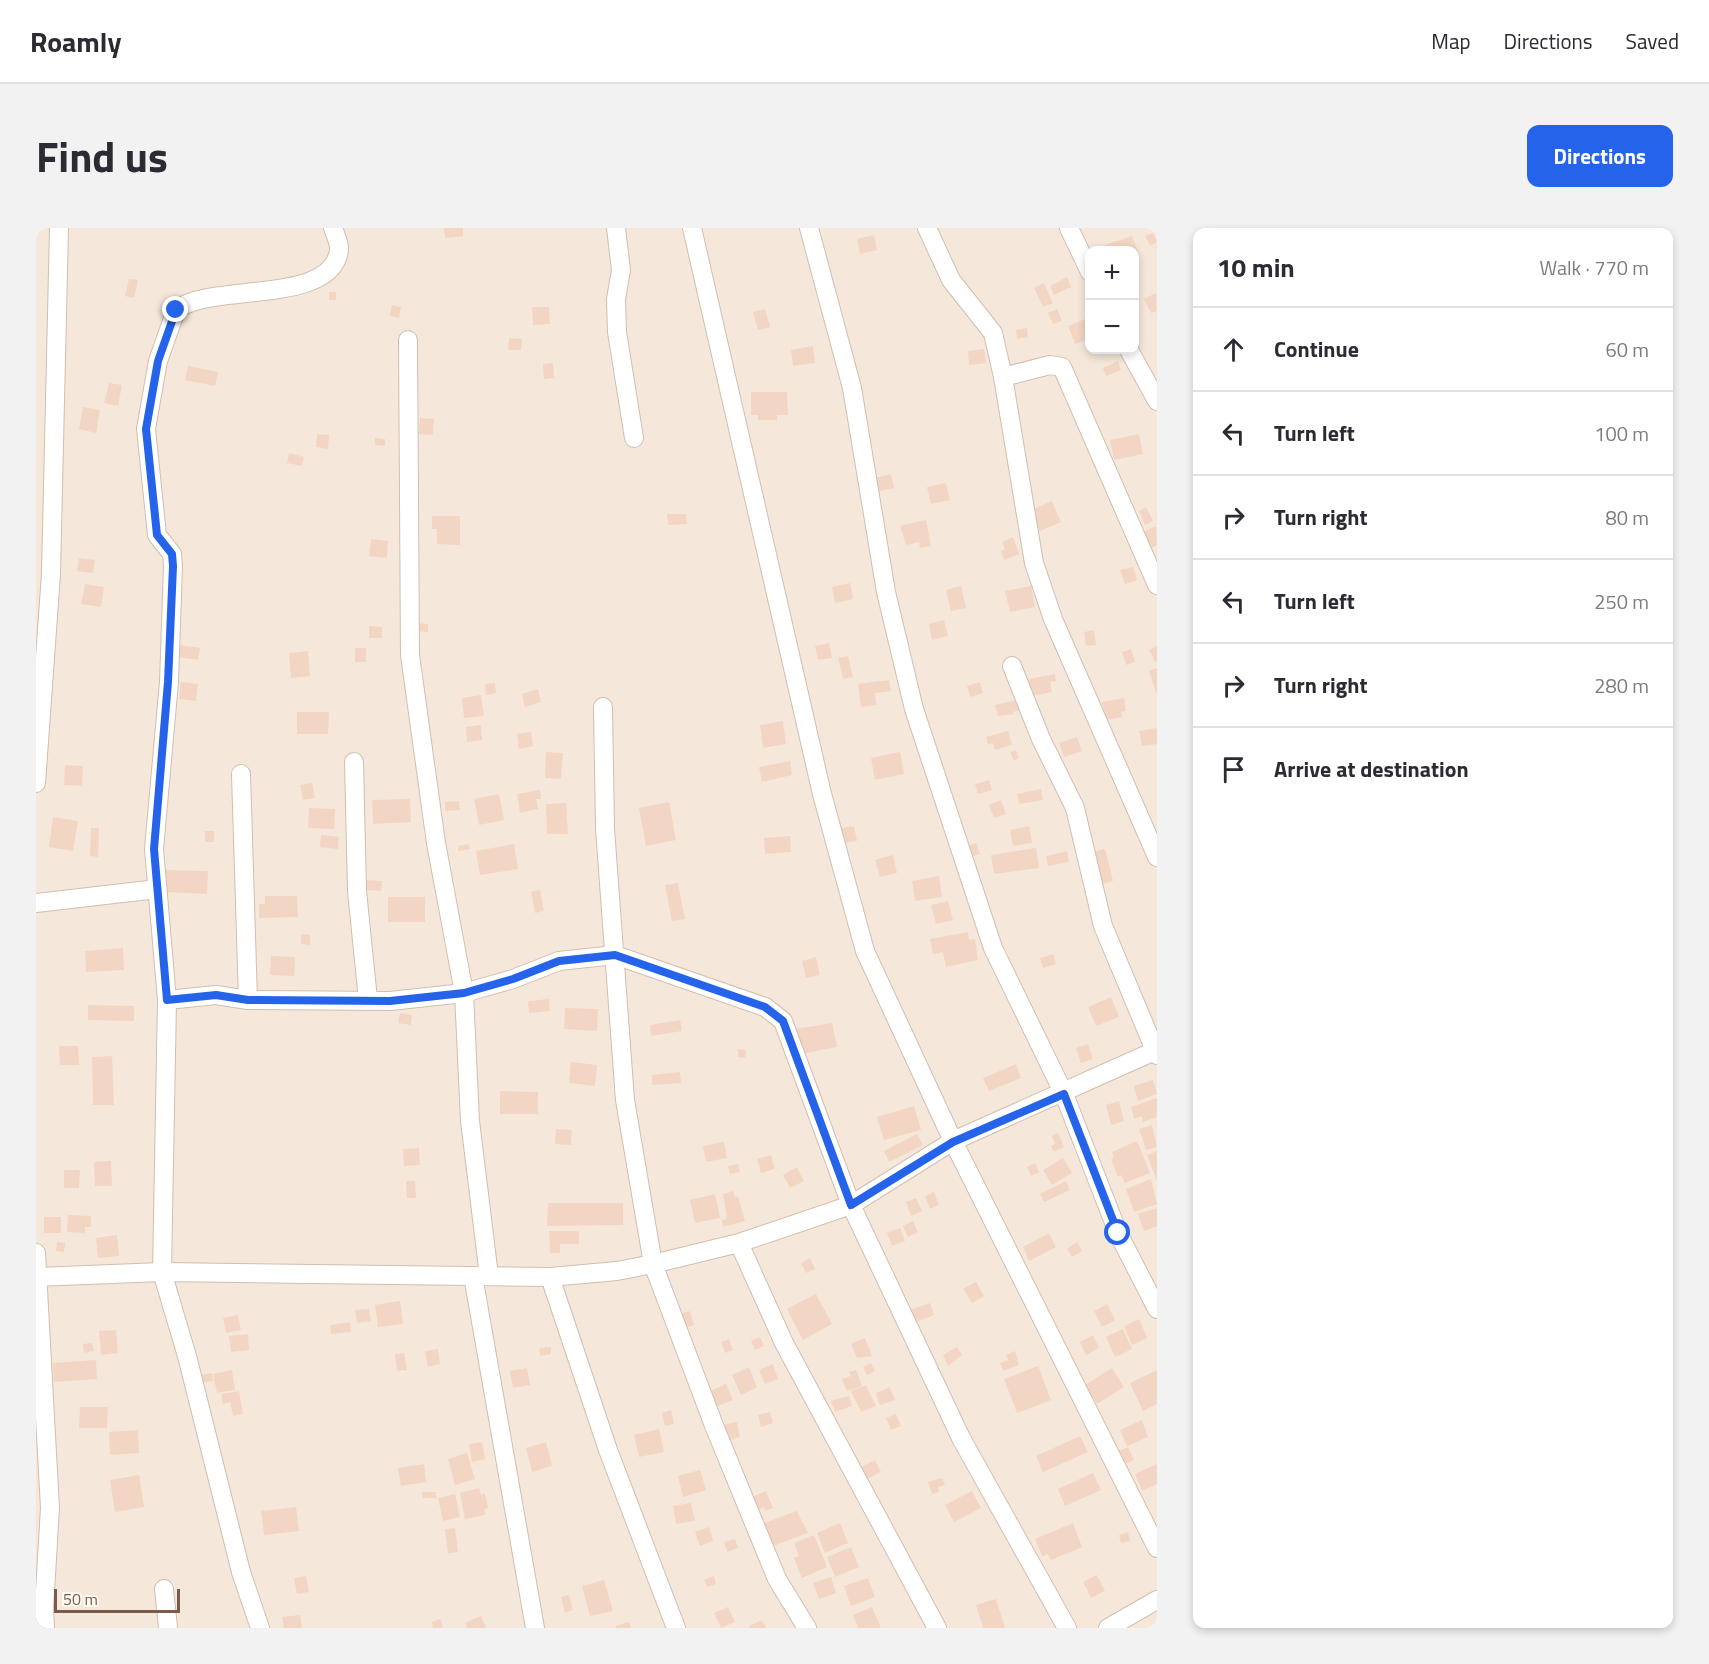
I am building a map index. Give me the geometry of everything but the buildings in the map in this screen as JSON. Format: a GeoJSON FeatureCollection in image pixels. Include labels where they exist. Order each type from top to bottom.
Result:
{"type":"FeatureCollection","features":[{"type":"Feature","properties":{"kind":"street"},"geometry":{"type":"LineString","coordinates":[[36,783],[51,574],[58,228]]}},
{"type":"Feature","properties":{"kind":"street"},"geometry":{"type":"LineString","coordinates":[[260,1628],[241,1572],[187,1356],[162,1272],[167,1000],[154,849],[168,682],[173,566],[172,554],[157,535],[146,429],[158,361],[171,319],[183,304],[301,285],[321,277],[334,266],[339,248],[333,228]]}},
{"type":"Feature","properties":{"kind":"street"},"geometry":{"type":"LineString","coordinates":[[616,228],[621,270],[616,300],[617,332],[633,438]]}},
{"type":"Feature","properties":{"kind":"street"},"geometry":{"type":"LineString","coordinates":[[692,228],[822,794],[865,951],[953,1142],[1157,1548]]}},
{"type":"Feature","properties":{"kind":"street"},"geometry":{"type":"LineString","coordinates":[[809,228],[852,388],[886,592],[914,709],[993,948],[1064,1094],[1118,1233],[1157,1309]]}},
{"type":"Feature","properties":{"kind":"street"},"geometry":{"type":"LineString","coordinates":[[927,228],[951,280],[993,333],[1003,377],[1034,563],[1053,619],[1157,857]]}},
{"type":"Feature","properties":{"kind":"street"},"geometry":{"type":"LineString","coordinates":[[1069,228],[1085,263]]}},
{"type":"Feature","properties":{"kind":"street"},"geometry":{"type":"LineString","coordinates":[[408,340],[410,656],[436,843],[464,993],[481,1276],[535,1628]]}},
{"type":"Feature","properties":{"kind":"street"},"geometry":{"type":"LineString","coordinates":[[1131,354],[1157,401]]}},
{"type":"Feature","properties":{"kind":"street"},"geometry":{"type":"LineString","coordinates":[[1003,377],[1050,365],[1062,368],[1157,585]]}},
{"type":"Feature","properties":{"kind":"street"},"geometry":{"type":"LineString","coordinates":[[36,1277],[162,1272],[550,1277],[617,1272],[739,1243],[851,1205],[953,1142],[1156,1052],[1103,926],[1075,808],[1041,739],[1012,666]]}},
{"type":"Feature","properties":{"kind":"street"},"geometry":{"type":"LineString","coordinates":[[603,707],[605,829],[625,1100],[653,1264],[715,1428],[777,1578],[807,1628]]}},
{"type":"Feature","properties":{"kind":"street"},"geometry":{"type":"LineString","coordinates":[[354,762],[357,891],[368,1000]]}},
{"type":"Feature","properties":{"kind":"street"},"geometry":{"type":"LineString","coordinates":[[241,774],[248,1000]]}},
{"type":"Feature","properties":{"kind":"street"},"geometry":{"type":"LineString","coordinates":[[36,903],[158,889]]}},
{"type":"Feature","properties":{"kind":"street"},"geometry":{"type":"LineString","coordinates":[[167,1000],[216,995],[248,1000],[390,1001],[464,993],[513,979],[559,961],[615,955],[765,1007],[783,1021],[851,1205],[961,1438],[1067,1628]]}},
{"type":"Feature","properties":{"kind":"street"},"geometry":{"type":"LineString","coordinates":[[739,1243],[784,1343],[937,1628]]}},
{"type":"Feature","properties":{"kind":"street"},"geometry":{"type":"LineString","coordinates":[[36,1253],[50,1508],[44,1608],[45,1628]]}},
{"type":"Feature","properties":{"kind":"street"},"geometry":{"type":"LineString","coordinates":[[550,1277],[608,1450],[676,1628]]}},
{"type":"Feature","properties":{"kind":"street"},"geometry":{"type":"LineString","coordinates":[[164,1589],[168,1628]]}},
{"type":"Feature","properties":{"kind":"street"},"geometry":{"type":"LineString","coordinates":[[1108,1628],[1157,1600]]}},
{"type":"Feature","properties":{"kind":"shaded area"},"geometry":{"type":"Polygon","coordinates":[[[36,228],[1157,228],[1157,1628],[36,1628],[36,228]]]}},
{"type":"Feature","properties":{"kind":"route"},"geometry":{"type":"LineString","coordinates":[[176,310],[158,361],[146,429],[157,535],[172,554],[173,566],[168,682],[154,849],[167,1000],[216,995],[248,1000],[390,1001],[464,993],[513,979],[559,961],[615,955],[765,1007],[783,1021],[851,1205],[953,1142],[1064,1094],[1118,1233]]}}]}
